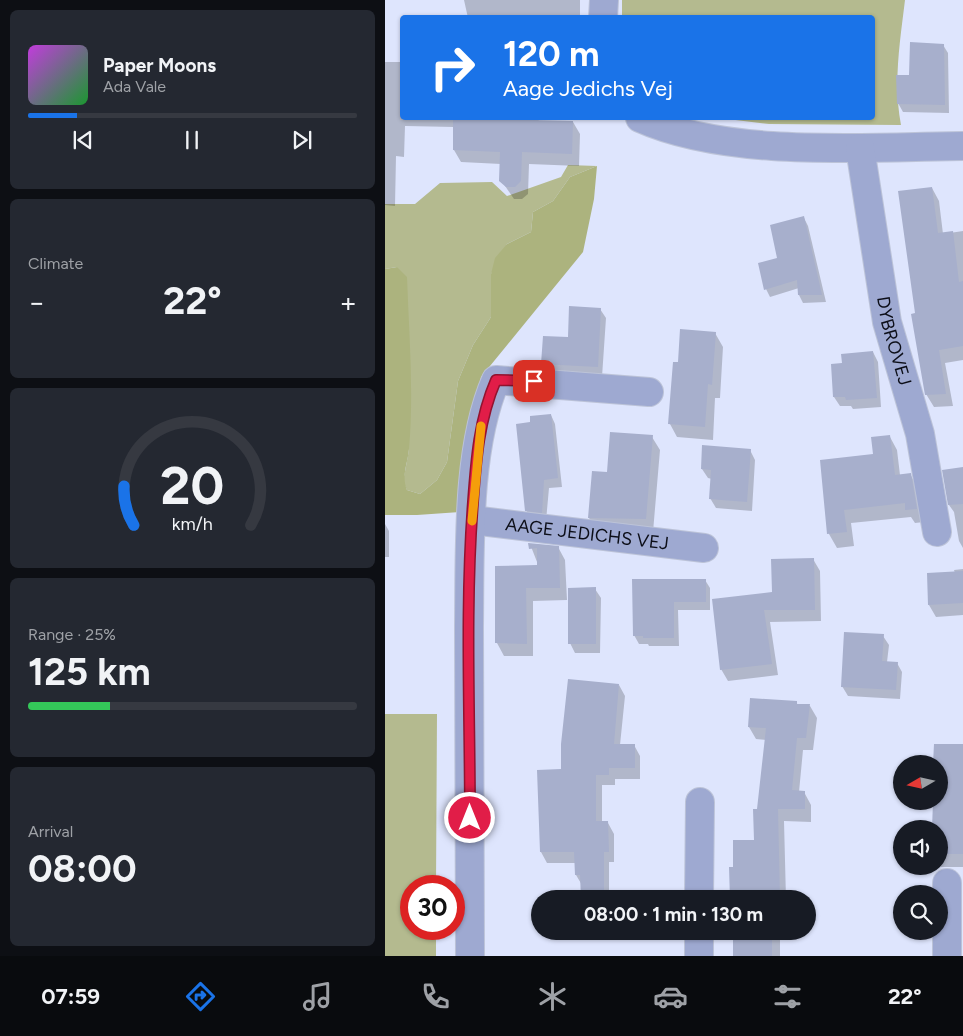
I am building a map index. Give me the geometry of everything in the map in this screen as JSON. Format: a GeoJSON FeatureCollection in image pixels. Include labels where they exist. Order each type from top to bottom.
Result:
{"type":"FeatureCollection","features":[{"type":"Feature","properties":{"kind":"street"},"geometry":{"type":"LineString","coordinates":[[603,15],[604,0]]}},
{"type":"Feature","properties":{"kind":"street"},"geometry":{"type":"LineString","coordinates":[[644,120],[658,126],[722,140],[778,146],[861,148],[963,146]]}},
{"type":"Feature","properties":{"kind":"street","name":"DYBROVEJ"},"geometry":{"type":"LineString","coordinates":[[861,148],[887,322],[920,434],[937,532]]}},
{"type":"Feature","properties":{"kind":"street"},"geometry":{"type":"LineString","coordinates":[[470,956],[469,659],[472,520],[478,439],[486,401],[496,380],[649,392]]}},
{"type":"Feature","properties":{"kind":"street","name":"AAGE JEDICHS VEJ"},"geometry":{"type":"LineString","coordinates":[[472,520],[704,548]]}},
{"type":"Feature","properties":{"kind":"street"},"geometry":{"type":"LineString","coordinates":[[699,890],[700,802]]}},
{"type":"Feature","properties":{"kind":"street"},"geometry":{"type":"LineString","coordinates":[[947,883],[947,956]]}},
{"type":"Feature","properties":{"kind":"street"},"geometry":{"type":"LineString","coordinates":[[699,940],[699,956]]}},
{"type":"Feature","properties":{"kind":"green space"},"geometry":{"type":"Polygon","coordinates":[[[622,0],[905,0],[897,78],[901,125],[769,124],[736,120],[875,120],[875,15],[622,15],[622,0]]]}},
{"type":"Feature","properties":{"kind":"green space"},"geometry":{"type":"Polygon","coordinates":[[[568,165],[597,166],[570,177],[553,201],[533,212],[531,232],[507,244],[491,274],[491,317],[473,345],[458,381],[447,462],[437,480],[420,494],[407,490],[403,482],[409,450],[397,267],[385,269],[385,204],[415,204],[440,183],[492,182],[507,196],[561,177],[568,165]]]}},
{"type":"Feature","properties":{"kind":"green space"},"geometry":{"type":"Polygon","coordinates":[[[597,166],[594,199],[583,252],[481,377],[464,461],[460,512],[385,515],[385,269],[397,267],[407,277],[411,406],[405,485],[407,490],[420,494],[437,480],[447,462],[458,381],[473,345],[491,317],[491,274],[495,258],[507,244],[531,232],[533,212],[553,201],[570,177],[597,166]]]}},
{"type":"Feature","properties":{"kind":"green space"},"geometry":{"type":"Polygon","coordinates":[[[385,714],[437,714],[436,875],[400,875],[400,940],[436,940],[436,956],[385,956],[385,714]]]}},
{"type":"Feature","properties":{"kind":"building"},"geometry":{"type":"Polygon","coordinates":[[[910,42],[944,44],[945,105],[897,104],[896,75],[909,75],[910,42]]]}},
{"type":"Feature","properties":{"kind":"building"},"geometry":{"type":"Polygon","coordinates":[[[453,120],[573,121],[572,154],[522,152],[521,181],[515,187],[506,187],[499,181],[500,152],[453,150],[453,120]]]}},
{"type":"Feature","properties":{"kind":"building"},"geometry":{"type":"Polygon","coordinates":[[[932,187],[938,233],[953,231],[959,282],[963,281],[963,346],[939,350],[946,394],[925,395],[911,314],[915,313],[898,191],[932,187]]]}},
{"type":"Feature","properties":{"kind":"building"},"geometry":{"type":"Polygon","coordinates":[[[804,216],[822,295],[798,295],[797,280],[764,290],[758,263],[777,258],[770,225],[804,216]]]}},
{"type":"Feature","properties":{"kind":"building"},"geometry":{"type":"Polygon","coordinates":[[[569,306],[601,308],[598,367],[541,364],[543,336],[568,337],[569,306]]]}},
{"type":"Feature","properties":{"kind":"building"},"geometry":{"type":"Polygon","coordinates":[[[680,329],[716,332],[712,385],[708,384],[705,427],[668,424],[673,362],[678,362],[680,329]]]}},
{"type":"Feature","properties":{"kind":"building"},"geometry":{"type":"Polygon","coordinates":[[[873,351],[877,398],[846,400],[845,397],[833,397],[831,364],[842,363],[841,354],[873,351]]]}},
{"type":"Feature","properties":{"kind":"building"},"geometry":{"type":"Polygon","coordinates":[[[551,414],[558,478],[544,480],[542,513],[525,511],[516,424],[530,422],[530,416],[551,414]]]}},
{"type":"Feature","properties":{"kind":"building"},"geometry":{"type":"Polygon","coordinates":[[[610,432],[653,435],[646,519],[588,518],[592,471],[607,472],[610,432]]]}},
{"type":"Feature","properties":{"kind":"building"},"geometry":{"type":"Polygon","coordinates":[[[890,435],[895,475],[911,473],[917,509],[905,510],[905,503],[844,510],[847,532],[827,534],[820,460],[873,454],[871,437],[890,435]]]}},
{"type":"Feature","properties":{"kind":"building"},"geometry":{"type":"Polygon","coordinates":[[[702,445],[751,449],[747,502],[709,499],[711,470],[701,469],[702,445]]]}},
{"type":"Feature","properties":{"kind":"building"},"geometry":{"type":"Polygon","coordinates":[[[963,467],[963,504],[948,505],[942,470],[963,467]]]}},
{"type":"Feature","properties":{"kind":"building"},"geometry":{"type":"Polygon","coordinates":[[[528,543],[559,546],[560,588],[526,588],[527,644],[495,643],[495,566],[537,565],[537,548],[529,549],[528,543]]]}},
{"type":"Feature","properties":{"kind":"building"},"geometry":{"type":"Polygon","coordinates":[[[814,558],[815,610],[764,610],[772,664],[720,670],[712,599],[772,592],[771,559],[814,558]]]}},
{"type":"Feature","properties":{"kind":"building"},"geometry":{"type":"Polygon","coordinates":[[[963,571],[963,603],[928,605],[927,573],[963,571]]]}},
{"type":"Feature","properties":{"kind":"building"},"geometry":{"type":"Polygon","coordinates":[[[632,579],[706,579],[706,602],[674,602],[674,638],[643,638],[643,636],[633,636],[632,579]]]}},
{"type":"Feature","properties":{"kind":"building"},"geometry":{"type":"Polygon","coordinates":[[[596,587],[596,644],[568,644],[568,588],[596,587]]]}},
{"type":"Feature","properties":{"kind":"building"},"geometry":{"type":"Polygon","coordinates":[[[844,632],[884,634],[882,661],[898,662],[896,690],[841,687],[844,632]]]}},
{"type":"Feature","properties":{"kind":"building"},"geometry":{"type":"Polygon","coordinates":[[[568,679],[619,684],[614,744],[635,744],[635,768],[609,768],[609,775],[596,775],[596,821],[608,821],[609,852],[604,852],[604,890],[581,890],[580,875],[575,875],[574,852],[540,852],[537,770],[561,769],[561,744],[568,679]]]}},
{"type":"Feature","properties":{"kind":"building"},"geometry":{"type":"Polygon","coordinates":[[[750,698],[797,701],[797,704],[810,704],[806,738],[797,738],[792,790],[805,791],[805,809],[778,809],[780,890],[730,890],[729,867],[733,867],[733,840],[754,840],[753,809],[757,809],[766,728],[748,727],[750,698]]]}},
{"type":"Feature","properties":{"kind":"building"},"geometry":{"type":"Polygon","coordinates":[[[934,744],[963,744],[963,854],[948,854],[948,820],[932,820],[933,810],[948,810],[948,755],[933,755],[934,744]]]}},
{"type":"Feature","properties":{"kind":"building"},"geometry":{"type":"Polygon","coordinates":[[[733,940],[772,940],[772,956],[733,956],[733,940]]]}},
{"type":"Feature","properties":{"kind":"slow traffic"},"geometry":{"type":"LineString","coordinates":[[472,521],[478,439],[481,426]]}},
{"type":"Feature","properties":{"kind":"route"},"geometry":{"type":"LineString","coordinates":[[470,818],[470,563],[478,439],[486,401],[496,380],[534,381]]}}]}
